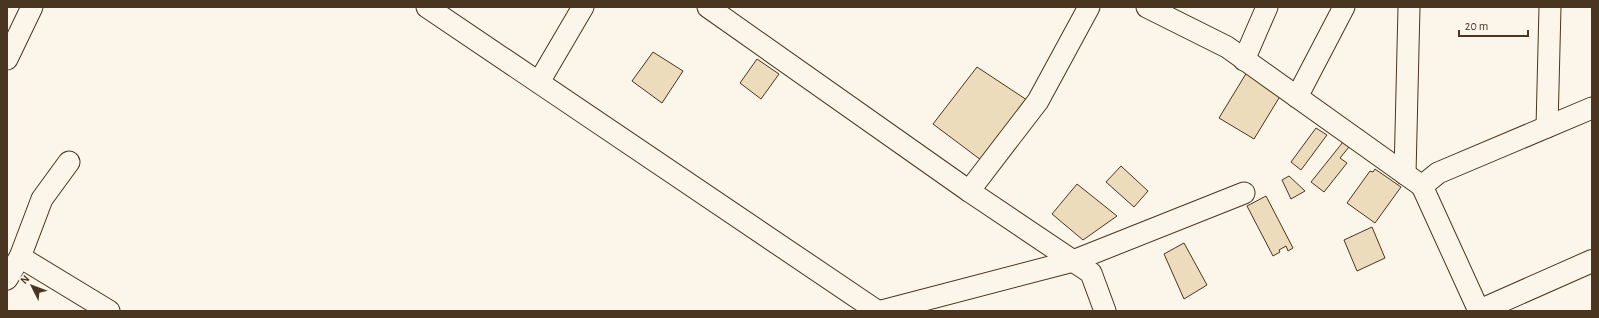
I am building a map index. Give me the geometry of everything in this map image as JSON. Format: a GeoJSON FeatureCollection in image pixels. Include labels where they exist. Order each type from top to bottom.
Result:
{"type":"FeatureCollection","features":[{"type":"Feature","properties":{"kind":"main road"},"geometry":{"type":"LineString","coordinates":[[1479,311],[1592,261]]}},
{"type":"Feature","properties":{"kind":"street"},"geometry":{"type":"LineString","coordinates":[[7,59],[32,7]]}},
{"type":"Feature","properties":{"kind":"street"},"geometry":{"type":"LineString","coordinates":[[427,7],[877,311]]}},
{"type":"Feature","properties":{"kind":"street"},"geometry":{"type":"LineString","coordinates":[[539,82],[583,7]]}},
{"type":"Feature","properties":{"kind":"street"},"geometry":{"type":"LineString","coordinates":[[708,7],[970,191],[1091,273],[1105,311]]}},
{"type":"Feature","properties":{"kind":"street"},"geometry":{"type":"LineString","coordinates":[[970,191],[1038,101],[1089,7]]}},
{"type":"Feature","properties":{"kind":"street"},"geometry":{"type":"LineString","coordinates":[[1147,7],[1226,47],[1422,186],[1479,311]]}},
{"type":"Feature","properties":{"kind":"street"},"geometry":{"type":"LineString","coordinates":[[1244,60],[1267,7]]}},
{"type":"Feature","properties":{"kind":"street"},"geometry":{"type":"LineString","coordinates":[[1297,97],[1344,7]]}},
{"type":"Feature","properties":{"kind":"street"},"geometry":{"type":"LineString","coordinates":[[1405,174],[1409,7]]}},
{"type":"Feature","properties":{"kind":"street"},"geometry":{"type":"LineString","coordinates":[[1546,127],[1550,7]]}},
{"type":"Feature","properties":{"kind":"street"},"geometry":{"type":"LineString","coordinates":[[1422,186],[1438,173],[1592,108]]}},
{"type":"Feature","properties":{"kind":"street"},"geometry":{"type":"LineString","coordinates":[[7,279],[20,258],[42,199],[69,162]]}},
{"type":"Feature","properties":{"kind":"street"},"geometry":{"type":"LineString","coordinates":[[882,311],[1073,261],[1244,194]]}},
{"type":"Feature","properties":{"kind":"street"},"geometry":{"type":"LineString","coordinates":[[20,258],[109,311]]}},
{"type":"Feature","properties":{"kind":"building"},"geometry":{"type":"Polygon","coordinates":[[[653,52],[683,71],[662,103],[632,81],[653,52]]]}},
{"type":"Feature","properties":{"kind":"building"},"geometry":{"type":"Polygon","coordinates":[[[757,59],[779,74],[761,99],[740,83],[757,59]]]}},
{"type":"Feature","properties":{"kind":"building"},"geometry":{"type":"Polygon","coordinates":[[[977,67],[1030,102],[985,163],[933,124],[977,67]]]}},
{"type":"Feature","properties":{"kind":"building"},"geometry":{"type":"Polygon","coordinates":[[[1247,72],[1282,93],[1254,139],[1219,118],[1247,72]]]}},
{"type":"Feature","properties":{"kind":"building"},"geometry":{"type":"Polygon","coordinates":[[[1316,128],[1327,135],[1301,170],[1291,162],[1316,128]]]}},
{"type":"Feature","properties":{"kind":"building"},"geometry":{"type":"Polygon","coordinates":[[[1343,142],[1349,147],[1340,158],[1347,163],[1324,192],[1311,182],[1343,142]]]}},
{"type":"Feature","properties":{"kind":"building"},"geometry":{"type":"Polygon","coordinates":[[[1121,166],[1148,191],[1134,207],[1106,182],[1121,166]]]}},
{"type":"Feature","properties":{"kind":"building"},"geometry":{"type":"Polygon","coordinates":[[[1375,169],[1401,187],[1375,223],[1347,203],[1370,171],[1373,172],[1375,169]]]}},
{"type":"Feature","properties":{"kind":"building"},"geometry":{"type":"Polygon","coordinates":[[[1289,176],[1305,191],[1291,199],[1282,180],[1289,176]]]}},
{"type":"Feature","properties":{"kind":"building"},"geometry":{"type":"Polygon","coordinates":[[[1077,184],[1117,216],[1083,240],[1052,214],[1077,184]]]}},
{"type":"Feature","properties":{"kind":"building"},"geometry":{"type":"Polygon","coordinates":[[[1266,196],[1293,248],[1288,251],[1286,246],[1273,256],[1247,206],[1266,196]]]}},
{"type":"Feature","properties":{"kind":"building"},"geometry":{"type":"Polygon","coordinates":[[[1372,227],[1385,258],[1357,271],[1344,240],[1372,227]]]}},
{"type":"Feature","properties":{"kind":"building"},"geometry":{"type":"Polygon","coordinates":[[[1184,243],[1207,285],[1184,299],[1164,254],[1184,243]]]}}]}
